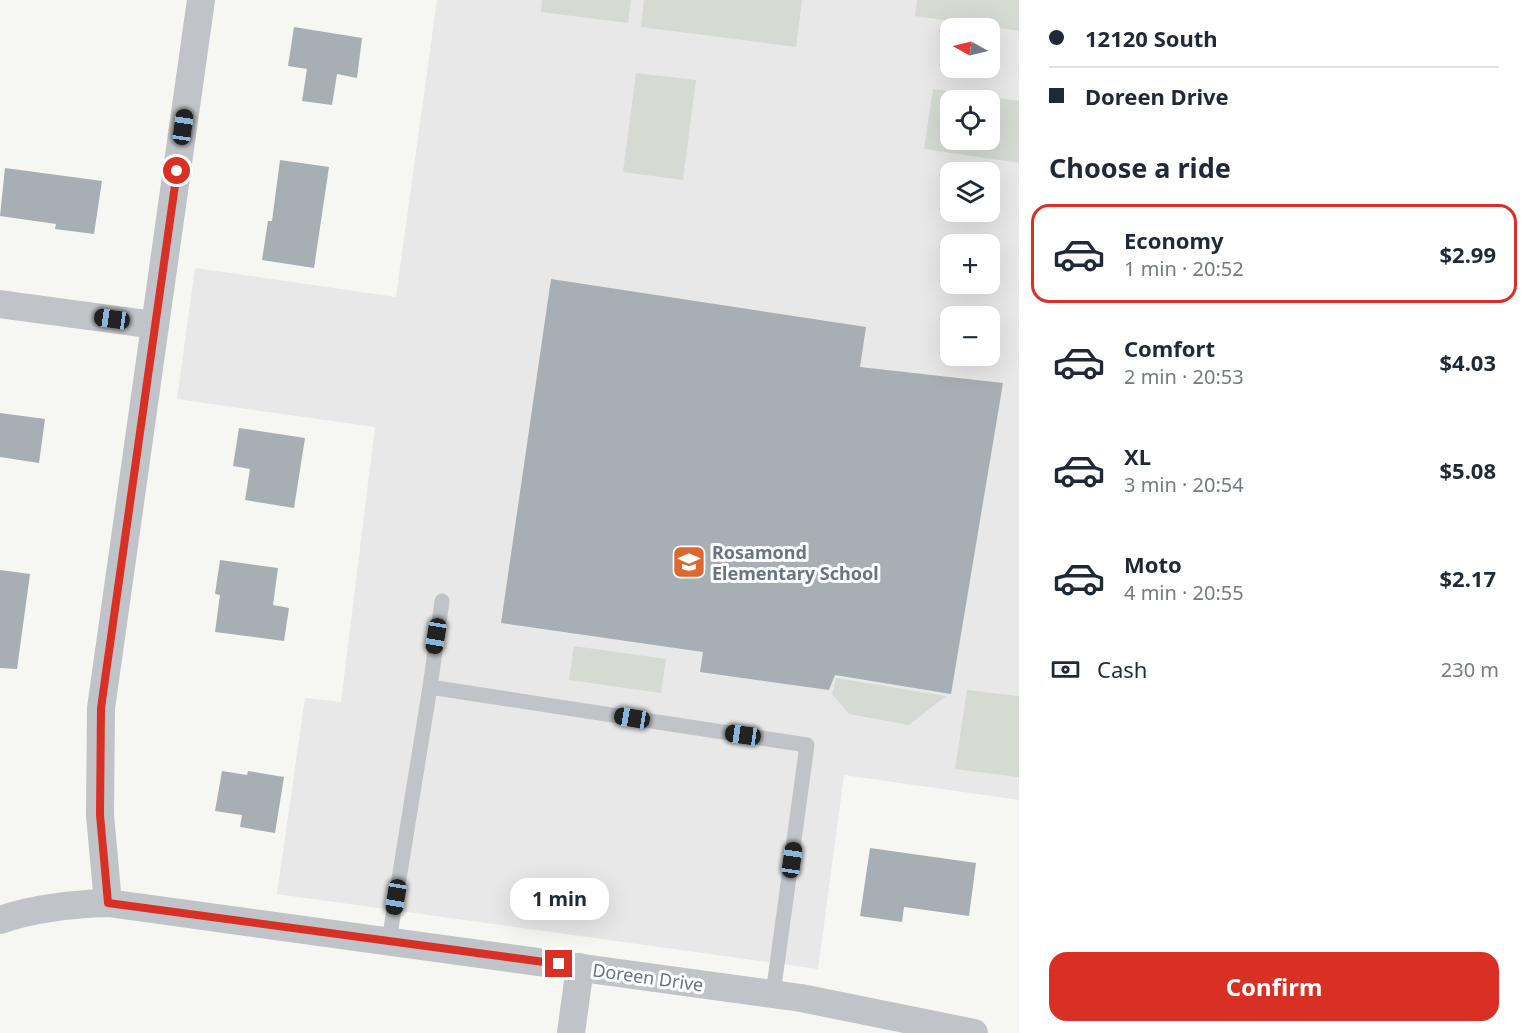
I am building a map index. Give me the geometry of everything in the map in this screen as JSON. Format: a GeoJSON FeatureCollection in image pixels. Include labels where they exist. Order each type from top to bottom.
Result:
{"type":"FeatureCollection","features":[{"type":"Feature","properties":{"kind":"street"},"geometry":{"type":"LineString","coordinates":[[108,903],[100,815],[101,708],[201,0]]}},
{"type":"Feature","properties":{"kind":"street"},"geometry":{"type":"LineString","coordinates":[[0,304],[155,325]]}},
{"type":"Feature","properties":{"kind":"street","name":"Doreen Drive"},"geometry":{"type":"LineString","coordinates":[[0,920],[72,904],[108,903],[773,994],[974,1033]]}},
{"type":"Feature","properties":{"kind":"street"},"geometry":{"type":"LineString","coordinates":[[571,1033],[580,967]]}},
{"type":"Feature","properties":{"kind":"lane"},"geometry":{"type":"LineString","coordinates":[[389,941],[442,602]]}},
{"type":"Feature","properties":{"kind":"lane"},"geometry":{"type":"LineString","coordinates":[[430,687],[807,745],[773,994]]}},
{"type":"Feature","properties":{"kind":"shaded area","name":"Rosamond Elementary School"},"geometry":{"type":"Polygon","coordinates":[[[437,0],[1019,0],[1019,800],[844,775],[818,969],[277,894],[305,698],[341,702],[375,427],[177,399],[195,268],[396,297],[437,0]]]}},
{"type":"Feature","properties":{"kind":"shaded area"},"geometry":{"type":"Polygon","coordinates":[[[542,0],[631,0],[628,23],[541,12],[542,0]]]}},
{"type":"Feature","properties":{"kind":"shaded area"},"geometry":{"type":"Polygon","coordinates":[[[644,0],[802,0],[796,47],[641,27],[644,0]]]}},
{"type":"Feature","properties":{"kind":"shaded area"},"geometry":{"type":"Polygon","coordinates":[[[917,0],[1019,0],[1019,31],[1000,28],[1000,18],[940,20],[915,16],[917,0]]]}},
{"type":"Feature","properties":{"kind":"shaded area"},"geometry":{"type":"Polygon","coordinates":[[[636,73],[696,80],[683,180],[623,172],[636,73]]]}},
{"type":"Feature","properties":{"kind":"shaded area"},"geometry":{"type":"Polygon","coordinates":[[[933,89],[940,90],[940,150],[1000,150],[1000,98],[1019,101],[1019,163],[924,149],[933,89]]]}},
{"type":"Feature","properties":{"kind":"shaded area"},"geometry":{"type":"Polygon","coordinates":[[[574,646],[666,659],[661,693],[569,680],[574,646]]]}},
{"type":"Feature","properties":{"kind":"shaded area"},"geometry":{"type":"Polygon","coordinates":[[[836,678],[946,696],[909,725],[849,714],[832,694],[836,678]]]}},
{"type":"Feature","properties":{"kind":"shaded area"},"geometry":{"type":"Polygon","coordinates":[[[967,690],[1019,696],[1019,777],[955,769],[967,690]]]}},
{"type":"Feature","properties":{"kind":"building"},"geometry":{"type":"Polygon","coordinates":[[[294,27],[362,38],[357,78],[337,74],[332,105],[302,101],[307,69],[288,66],[294,27]]]}},
{"type":"Feature","properties":{"kind":"building"},"geometry":{"type":"Polygon","coordinates":[[[280,160],[329,167],[314,268],[262,260],[268,221],[272,221],[280,160]]]}},
{"type":"Feature","properties":{"kind":"building"},"geometry":{"type":"Polygon","coordinates":[[[5,168],[102,181],[94,234],[55,229],[56,224],[0,216],[5,168]]]}},
{"type":"Feature","properties":{"kind":"building"},"geometry":{"type":"Polygon","coordinates":[[[551,279],[866,327],[860,367],[1003,383],[951,694],[835,675],[829,690],[700,672],[703,652],[501,623],[551,279]]]}},
{"type":"Feature","properties":{"kind":"building"},"geometry":{"type":"Polygon","coordinates":[[[0,413],[45,419],[39,463],[0,457],[0,413]]]}},
{"type":"Feature","properties":{"kind":"building"},"geometry":{"type":"Polygon","coordinates":[[[239,428],[305,438],[294,508],[245,500],[250,469],[233,466],[239,428]]]}},
{"type":"Feature","properties":{"kind":"building"},"geometry":{"type":"Polygon","coordinates":[[[220,560],[278,568],[273,605],[289,608],[284,641],[215,632],[220,595],[215,594],[220,560]]]}},
{"type":"Feature","properties":{"kind":"building"},"geometry":{"type":"Polygon","coordinates":[[[0,570],[30,574],[17,669],[0,668],[0,570]]]}},
{"type":"Feature","properties":{"kind":"building"},"geometry":{"type":"Polygon","coordinates":[[[222,771],[247,775],[248,771],[284,777],[275,833],[240,827],[242,815],[215,811],[222,771]]]}},
{"type":"Feature","properties":{"kind":"building"},"geometry":{"type":"Polygon","coordinates":[[[870,848],[976,863],[969,916],[904,907],[902,922],[860,916],[870,848]]]}},
{"type":"Feature","properties":{"kind":"place","name":"Rosamond Elementary School"},"geometry":{"type":"Point","coordinates":[689,562]}},
{"type":"Feature","properties":{"kind":"route"},"geometry":{"type":"LineString","coordinates":[[177,171],[101,708],[100,815],[108,903],[559,964]]}}]}
